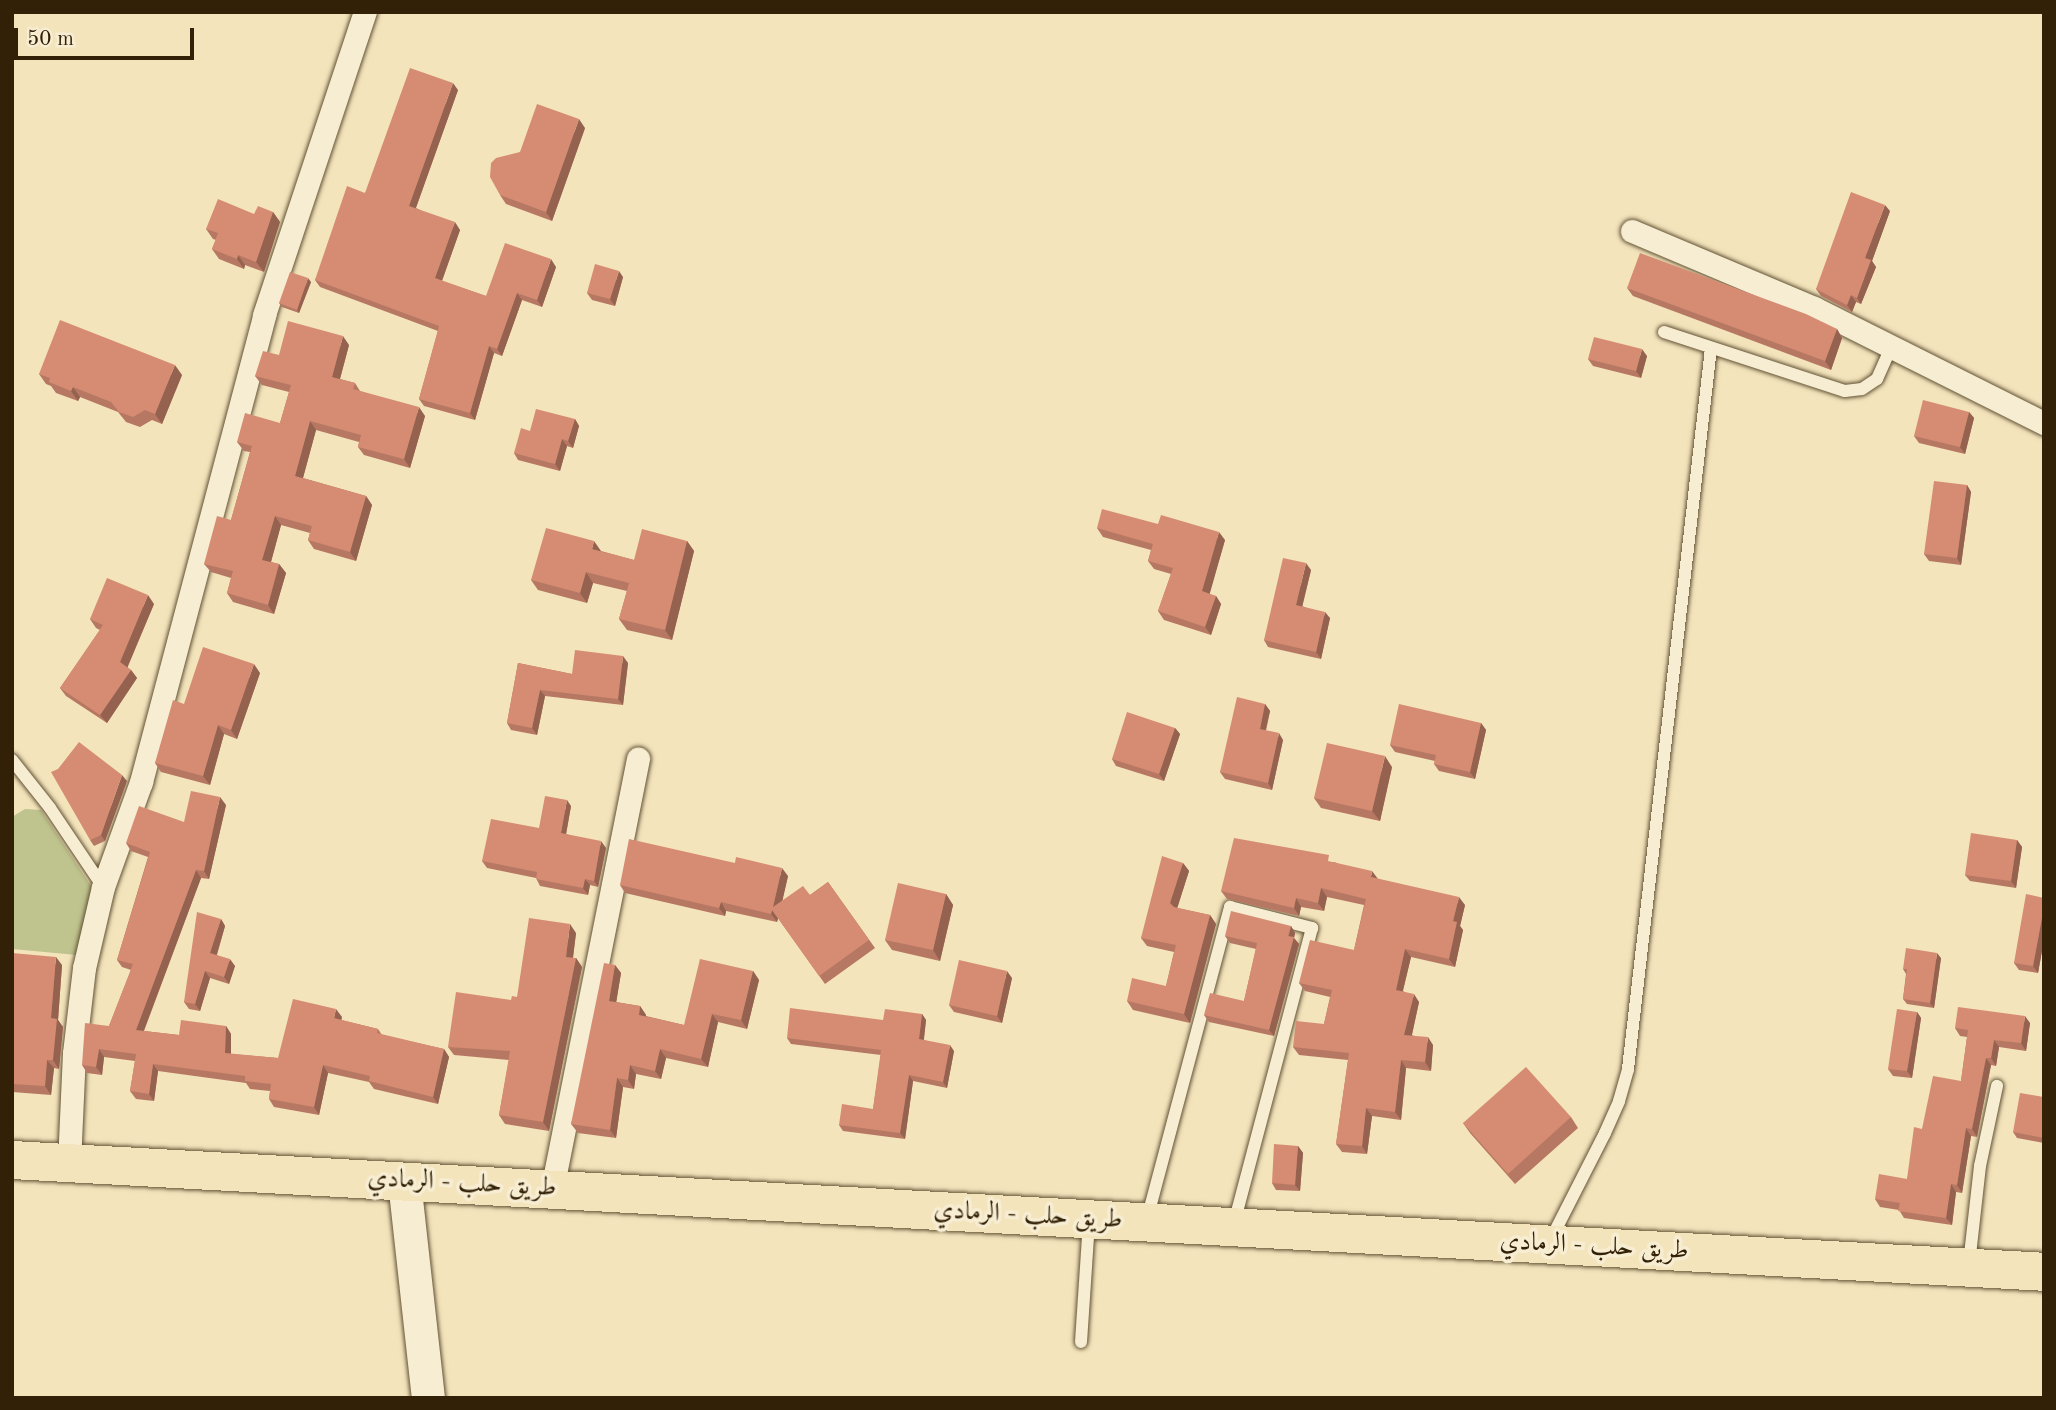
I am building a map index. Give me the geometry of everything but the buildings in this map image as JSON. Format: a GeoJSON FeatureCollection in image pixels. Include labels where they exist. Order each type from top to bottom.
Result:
{"type":"FeatureCollection","features":[{"type":"Feature","properties":{"kind":"highway","name":"طريق حلب - الرمادي"},"geometry":{"type":"LineString","coordinates":[[12,1160],[2044,1272]]}},
{"type":"Feature","properties":{"kind":"street"},"geometry":{"type":"LineString","coordinates":[[69,1163],[74,1053],[84,968],[103,887],[141,782],[264,315],[365,12]]}},
{"type":"Feature","properties":{"kind":"street"},"geometry":{"type":"LineString","coordinates":[[1632,231],[1814,308],[2044,423]]}},
{"type":"Feature","properties":{"kind":"street"},"geometry":{"type":"LineString","coordinates":[[552,1189],[639,759]]}},
{"type":"Feature","properties":{"kind":"street"},"geometry":{"type":"LineString","coordinates":[[404,1181],[428,1398]]}},
{"type":"Feature","properties":{"kind":"lane"},"geometry":{"type":"LineString","coordinates":[[1664,332],[1845,391],[1862,388],[1877,379],[1891,346]]}},
{"type":"Feature","properties":{"kind":"lane"},"geometry":{"type":"LineString","coordinates":[[1548,1244],[1605,1133],[1619,1101],[1628,1069],[1712,348]]}},
{"type":"Feature","properties":{"kind":"lane"},"geometry":{"type":"LineString","coordinates":[[12,760],[50,808],[103,887]]}},
{"type":"Feature","properties":{"kind":"lane"},"geometry":{"type":"LineString","coordinates":[[1146,1222],[1230,907],[1312,928],[1233,1227]]}},
{"type":"Feature","properties":{"kind":"lane"},"geometry":{"type":"LineString","coordinates":[[1969,1268],[1980,1166],[1997,1086]]}},
{"type":"Feature","properties":{"kind":"lane"},"geometry":{"type":"LineString","coordinates":[[1081,1342],[1089,1219]]}},
{"type":"Feature","properties":{"kind":"green space"},"geometry":{"type":"Polygon","coordinates":[[[25,809],[41,810],[93,889],[77,955],[12,949],[12,817],[25,809]]]}}]}
